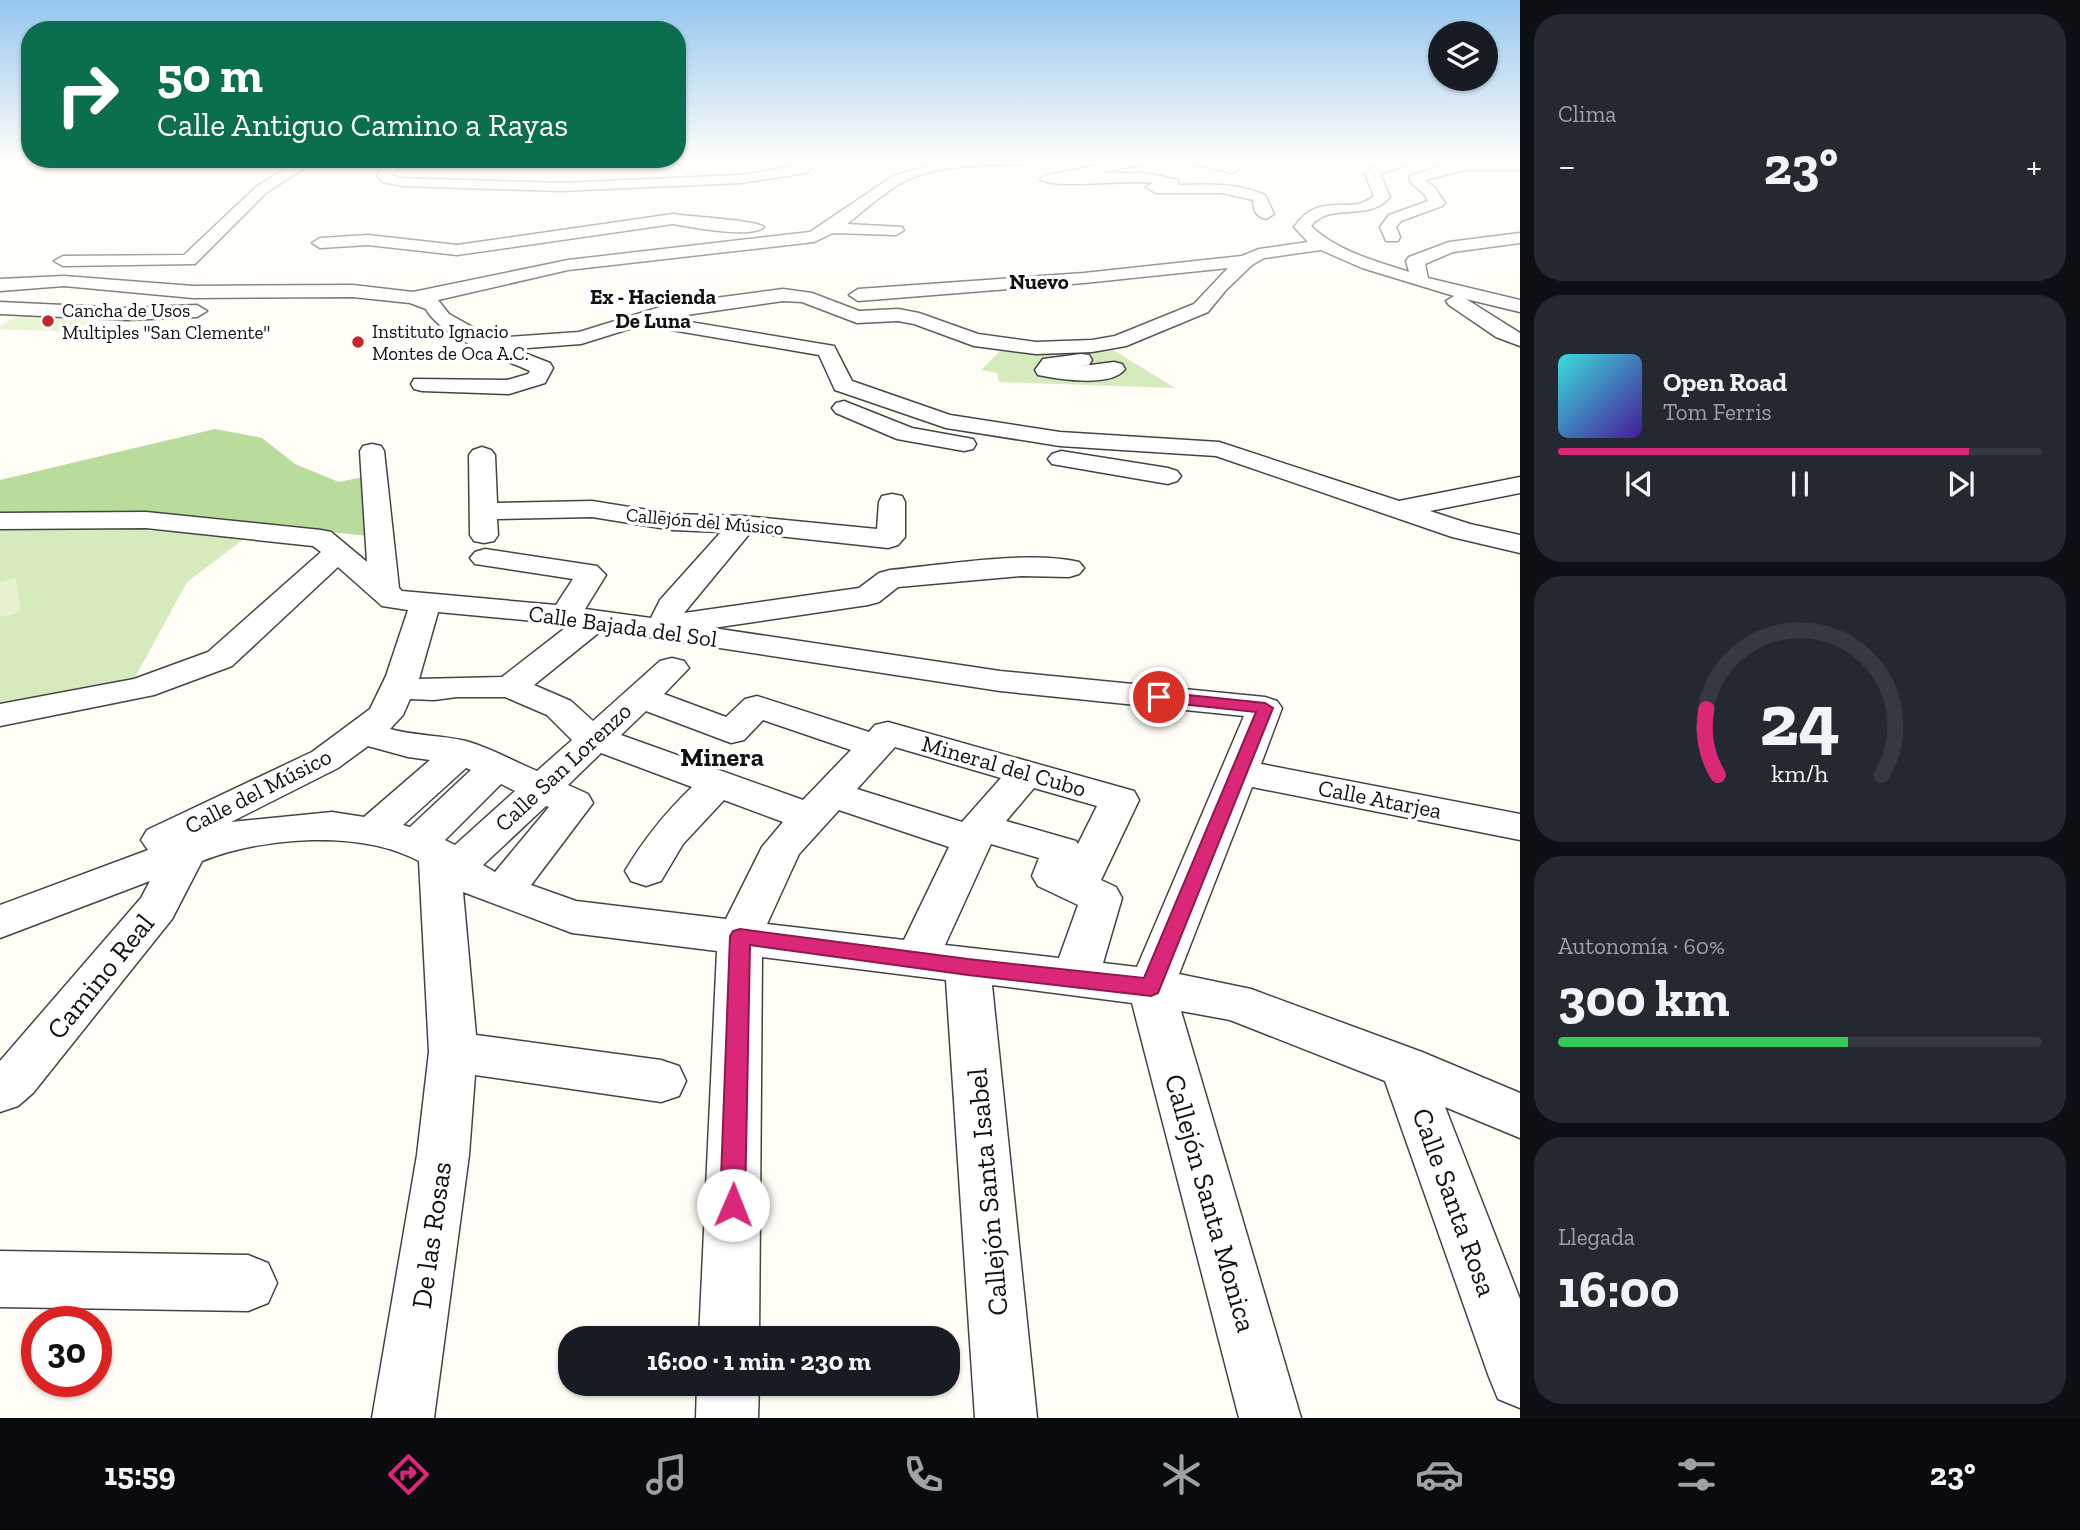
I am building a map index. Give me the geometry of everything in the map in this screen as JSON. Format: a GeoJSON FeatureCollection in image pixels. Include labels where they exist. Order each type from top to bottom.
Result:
{"type":"FeatureCollection","features":[{"type":"Feature","properties":{"kind":"street"},"geometry":{"type":"LineString","coordinates":[[27,281],[70,261],[189,260],[225,225]]}},
{"type":"Feature","properties":{"kind":"street"},"geometry":{"type":"LineString","coordinates":[[320,243],[368,240],[457,250],[630,225]]}},
{"type":"Feature","properties":{"kind":"street"},"geometry":{"type":"LineString","coordinates":[[717,225],[896,230]]}},
{"type":"Feature","properties":{"kind":"street"},"geometry":{"type":"LineString","coordinates":[[568,265],[814,237],[837,225]]}},
{"type":"Feature","properties":{"kind":"street"},"geometry":{"type":"LineString","coordinates":[[1279,225],[1285,237]]}},
{"type":"Feature","properties":{"kind":"street"},"geometry":{"type":"LineString","coordinates":[[1303,225],[1307,236],[1328,248],[1390,244],[1389,225]]}},
{"type":"Feature","properties":{"kind":"street"},"geometry":{"type":"LineString","coordinates":[[490,344],[581,338],[644,320],[683,301],[783,295],[805,297],[857,317],[898,315],[919,319],[974,340],[1036,348],[1091,346],[1119,342],[1201,308],[1219,286],[1246,261],[1285,237],[1328,248],[1460,293],[1520,306]]}},
{"type":"Feature","properties":{"kind":"street"},"geometry":{"type":"LineString","coordinates":[[1420,281],[1415,261],[1428,258],[1449,247],[1520,238]]}},
{"type":"Feature","properties":{"kind":"street"},"geometry":{"type":"LineString","coordinates":[[0,285],[27,281],[64,281],[193,292],[354,291],[413,298],[446,293],[596,256],[640,248],[643,244],[639,242]]}},
{"type":"Feature","properties":{"kind":"street"},"geometry":{"type":"LineString","coordinates":[[490,266],[528,259],[596,256]]}},
{"type":"Feature","properties":{"kind":"street"},"geometry":{"type":"LineString","coordinates":[[1428,258],[1448,266]]}},
{"type":"Feature","properties":{"kind":"street"},"geometry":{"type":"LineString","coordinates":[[817,303],[870,292],[1084,278],[1246,261]]}},
{"type":"Feature","properties":{"kind":"street"},"geometry":{"type":"LineString","coordinates":[[1480,278],[1520,289]]}},
{"type":"Feature","properties":{"kind":"street"},"geometry":{"type":"LineString","coordinates":[[1460,293],[1454,300],[1481,315],[1507,335],[1520,340]]}},
{"type":"Feature","properties":{"kind":"street"},"geometry":{"type":"LineString","coordinates":[[0,308],[127,314],[254,308],[349,300],[371,295]]}},
{"type":"Feature","properties":{"kind":"street"},"geometry":{"type":"LineString","coordinates":[[413,298],[434,305],[441,318],[542,368],[537,378],[509,387],[422,384]]}},
{"type":"Feature","properties":{"kind":"street"},"geometry":{"type":"LineString","coordinates":[[127,314],[148,300]]}},
{"type":"Feature","properties":{"kind":"street"},"geometry":{"type":"LineString","coordinates":[[100,313],[107,318],[125,321],[212,315]]}},
{"type":"Feature","properties":{"kind":"street"},"geometry":{"type":"LineString","coordinates":[[644,320],[827,349],[844,385],[946,421],[1060,439],[1219,449],[1462,531],[1520,544]]}},
{"type":"Feature","properties":{"kind":"street"},"geometry":{"type":"LineString","coordinates":[[1091,346],[1093,359],[1051,364],[1046,370],[1103,373],[1114,369]]}},
{"type":"Feature","properties":{"kind":"street"},"geometry":{"type":"LineString","coordinates":[[844,385],[827,398],[836,405],[906,434],[1168,477]]}},
{"type":"Feature","properties":{"kind":"street"},"geometry":{"type":"LineString","coordinates":[[372,451],[384,590]]}},
{"type":"Feature","properties":{"kind":"street"},"geometry":{"type":"LineString","coordinates":[[482,455],[485,608]]}},
{"type":"Feature","properties":{"kind":"street"},"geometry":{"type":"LineString","coordinates":[[1399,509],[1520,485]]}},
{"type":"Feature","properties":{"kind":"street","name":"Callejón del Músico"},"geometry":{"type":"LineString","coordinates":[[483,511],[592,509],[673,522],[743,524],[888,539],[891,537],[892,502]]}},
{"type":"Feature","properties":{"kind":"street","name":"Calle Bajada del Sol"},"geometry":{"type":"LineString","coordinates":[[0,522],[146,520],[321,538],[393,599],[663,628],[1000,681],[1265,708],[1240,772]]}},
{"type":"Feature","properties":{"kind":"street"},"geometry":{"type":"LineString","coordinates":[[743,524],[671,607],[663,628],[868,596],[890,579],[1021,567],[1069,568]]}},
{"type":"Feature","properties":{"kind":"street"},"geometry":{"type":"LineString","coordinates":[[1462,531],[1520,531]]}},
{"type":"Feature","properties":{"kind":"street"},"geometry":{"type":"LineString","coordinates":[[0,715],[142,688],[220,659],[339,551]]}},
{"type":"Feature","properties":{"kind":"street"},"geometry":{"type":"LineString","coordinates":[[485,558],[587,572],[591,575],[580,617],[510,687]]}},
{"type":"Feature","properties":{"kind":"street","name":"Calle del Músico"},"geometry":{"type":"LineString","coordinates":[[99,884],[159,841],[325,760],[385,715],[426,602]]}},
{"type":"Feature","properties":{"kind":"street","name":"Calle San Lorenzo"},"geometry":{"type":"LineString","coordinates":[[438,855],[558,795],[594,738],[672,668]]}},
{"type":"Feature","properties":{"kind":"street"},"geometry":{"type":"LineString","coordinates":[[397,688],[433,690],[510,687],[559,708],[578,728],[594,738],[718,784],[1062,851],[1053,876],[1101,898],[1075,979]]}},
{"type":"Feature","properties":{"kind":"street","name":"Mineral del Cubo"},"geometry":{"type":"LineString","coordinates":[[639,696],[731,732],[757,706],[1026,773],[1120,800],[1077,887]]}},
{"type":"Feature","properties":{"kind":"street"},"geometry":{"type":"LineString","coordinates":[[362,732],[408,746],[462,752],[558,795],[503,891]]}},
{"type":"Feature","properties":{"kind":"street"},"geometry":{"type":"LineString","coordinates":[[729,1326],[740,936],[782,846],[881,739]]}},
{"type":"Feature","properties":{"kind":"street"},"geometry":{"type":"LineString","coordinates":[[372,831],[462,752]]}},
{"type":"Feature","properties":{"kind":"street"},"geometry":{"type":"LineString","coordinates":[[438,855],[498,766]]}},
{"type":"Feature","properties":{"kind":"street"},"geometry":{"type":"LineString","coordinates":[[1151,987],[1240,772]]}},
{"type":"Feature","properties":{"kind":"street","name":"Calle Atarjea"},"geometry":{"type":"LineString","coordinates":[[1240,772],[1520,827]]}},
{"type":"Feature","properties":{"kind":"street"},"geometry":{"type":"LineString","coordinates":[[916,960],[975,834],[1026,773]]}},
{"type":"Feature","properties":{"kind":"street"},"geometry":{"type":"LineString","coordinates":[[646,871],[660,844],[718,784]]}},
{"type":"Feature","properties":{"kind":"street"},"geometry":{"type":"LineString","coordinates":[[0,922],[227,836],[331,825],[372,831],[438,855],[474,880],[572,917],[740,936],[968,967],[1151,987],[1235,1002],[1405,1067],[1520,1116]]}},
{"type":"Feature","properties":{"kind":"street","name":"Camino Real"},"geometry":{"type":"LineString","coordinates":[[0,1091],[33,1058],[157,908],[187,851]]}},
{"type":"Feature","properties":{"kind":"street","name":"De las Rosas"},"geometry":{"type":"LineString","coordinates":[[403,1418],[443,1154],[453,1052],[438,855]]}},
{"type":"Feature","properties":{"kind":"street","name":"Callejón Santa Isabel"},"geometry":{"type":"LineString","coordinates":[[968,967],[1006,1418]]}},
{"type":"Feature","properties":{"kind":"street","name":"Callejón Santa Monica"},"geometry":{"type":"LineString","coordinates":[[1151,987],[1270,1418]]}},
{"type":"Feature","properties":{"kind":"street"},"geometry":{"type":"LineString","coordinates":[[453,1052],[661,1081]]}},
{"type":"Feature","properties":{"kind":"street","name":"Calle Santa Rosa"},"geometry":{"type":"LineString","coordinates":[[1405,1067],[1520,1377]]}},
{"type":"Feature","properties":{"kind":"street"},"geometry":{"type":"LineString","coordinates":[[0,1279],[248,1283]]}},
{"type":"Feature","properties":{"kind":"street"},"geometry":{"type":"LineString","coordinates":[[727,1418],[728,1396]]}},
{"type":"Feature","properties":{"kind":"green space","name":"Cancha de Usos Multiples \"San Clemente\""},"geometry":{"type":"Polygon","coordinates":[[[21,314],[96,317],[73,332],[0,329],[0,326],[21,314]]]}},
{"type":"Feature","properties":{"kind":"green space"},"geometry":{"type":"Polygon","coordinates":[[[1110,348],[1175,388],[999,382],[997,373],[981,370],[1002,349],[1110,348]]]}},
{"type":"Feature","properties":{"kind":"green space"},"geometry":{"type":"Polygon","coordinates":[[[215,429],[262,438],[295,464],[339,482],[363,477],[369,536],[155,514],[0,513],[0,480],[215,429]]]}},
{"type":"Feature","properties":{"kind":"green space"},"geometry":{"type":"Polygon","coordinates":[[[0,525],[54,525],[248,536],[187,582],[132,683],[0,710],[0,525]]]}},
{"type":"Feature","properties":{"kind":"green space"},"geometry":{"type":"Polygon","coordinates":[[[16,578],[21,612],[0,617],[0,582],[16,578]]]}},
{"type":"Feature","properties":{"kind":"place","name":"Cancha de Usos Multiples \"San Clemente\""},"geometry":{"type":"Point","coordinates":[48,321]}},
{"type":"Feature","properties":{"kind":"place","name":"Instituto Ignacio Montes de Oca A.C."},"geometry":{"type":"Point","coordinates":[358,342]}},
{"type":"Feature","properties":{"kind":"district","name":"Nuevo"},"geometry":{"type":"Point","coordinates":[1039,282]}},
{"type":"Feature","properties":{"kind":"district","name":"Ex - Hacienda De Luna"},"geometry":{"type":"Point","coordinates":[653,309]}},
{"type":"Feature","properties":{"kind":"district","name":"Minera"},"geometry":{"type":"Point","coordinates":[722,757]}},
{"type":"Feature","properties":{"kind":"route"},"geometry":{"type":"LineString","coordinates":[[733,1205],[740,936],[968,967],[1151,987],[1265,708],[1159,697]]}}]}
